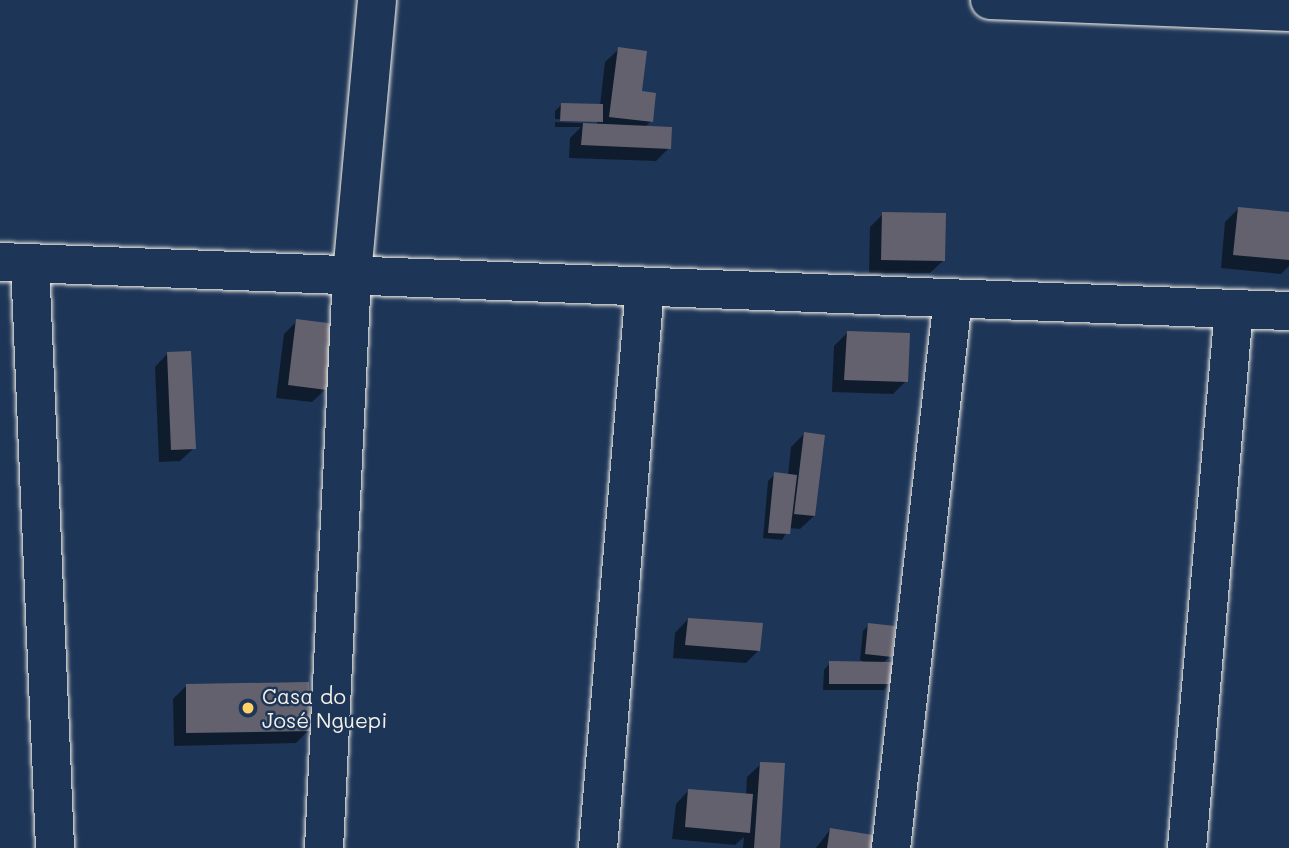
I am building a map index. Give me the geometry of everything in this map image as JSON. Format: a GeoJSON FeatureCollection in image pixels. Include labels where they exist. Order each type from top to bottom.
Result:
{"type":"FeatureCollection","features":[{"type":"Feature","properties":{"kind":"street"},"geometry":{"type":"LineString","coordinates":[[324,848],[352,275],[377,0]]}},
{"type":"Feature","properties":{"kind":"street"},"geometry":{"type":"LineString","coordinates":[[990,0],[1289,12]]}},
{"type":"Feature","properties":{"kind":"street"},"geometry":{"type":"LineString","coordinates":[[55,848],[15,262],[1289,311]]}},
{"type":"Feature","properties":{"kind":"street"},"geometry":{"type":"LineString","coordinates":[[598,848],[645,287]]}},
{"type":"Feature","properties":{"kind":"street"},"geometry":{"type":"LineString","coordinates":[[891,848],[953,298]]}},
{"type":"Feature","properties":{"kind":"street"},"geometry":{"type":"LineString","coordinates":[[1187,848],[1234,309]]}},
{"type":"Feature","properties":{"kind":"building"},"geometry":{"type":"Polygon","coordinates":[[[618,47],[647,51],[642,91],[656,93],[653,122],[609,117],[618,47]]]}},
{"type":"Feature","properties":{"kind":"building"},"geometry":{"type":"Polygon","coordinates":[[[561,103],[603,104],[603,122],[560,121],[561,103]]]}},
{"type":"Feature","properties":{"kind":"building"},"geometry":{"type":"Polygon","coordinates":[[[583,123],[672,127],[671,149],[581,145],[583,123]]]}},
{"type":"Feature","properties":{"kind":"building"},"geometry":{"type":"Polygon","coordinates":[[[1238,207],[1289,212],[1289,260],[1233,255],[1238,207]]]}},
{"type":"Feature","properties":{"kind":"building"},"geometry":{"type":"Polygon","coordinates":[[[882,212],[946,213],[945,261],[881,260],[882,212]]]}},
{"type":"Feature","properties":{"kind":"building"},"geometry":{"type":"Polygon","coordinates":[[[296,319],[336,324],[327,390],[288,385],[296,319]]]}},
{"type":"Feature","properties":{"kind":"building"},"geometry":{"type":"Polygon","coordinates":[[[847,331],[910,333],[908,382],[844,380],[847,331]]]}},
{"type":"Feature","properties":{"kind":"building"},"geometry":{"type":"Polygon","coordinates":[[[191,351],[196,449],[171,450],[167,352],[191,351]]]}},
{"type":"Feature","properties":{"kind":"building"},"geometry":{"type":"Polygon","coordinates":[[[804,432],[825,435],[815,516],[794,514],[804,432]]]}},
{"type":"Feature","properties":{"kind":"building"},"geometry":{"type":"Polygon","coordinates":[[[774,472],[797,475],[790,534],[768,533],[774,472]]]}},
{"type":"Feature","properties":{"kind":"building"},"geometry":{"type":"Polygon","coordinates":[[[688,618],[763,623],[760,651],[685,645],[688,618]]]}},
{"type":"Feature","properties":{"kind":"building"},"geometry":{"type":"Polygon","coordinates":[[[868,623],[895,626],[892,657],[865,654],[868,623]]]}},
{"type":"Feature","properties":{"kind":"building"},"geometry":{"type":"Polygon","coordinates":[[[829,661],[892,662],[892,684],[829,684],[829,661]]]}},
{"type":"Feature","properties":{"kind":"building","name":"Casa do José Nguepi"},"geometry":{"type":"Polygon","coordinates":[[[309,682],[311,731],[186,733],[186,684],[309,682]]]}},
{"type":"Feature","properties":{"kind":"building"},"geometry":{"type":"Polygon","coordinates":[[[760,762],[785,763],[780,848],[754,848],[760,762]]]}},
{"type":"Feature","properties":{"kind":"building"},"geometry":{"type":"Polygon","coordinates":[[[688,789],[753,794],[750,833],[685,827],[688,789]]]}},
{"type":"Feature","properties":{"kind":"building"},"geometry":{"type":"Polygon","coordinates":[[[830,828],[885,837],[883,848],[827,848],[830,828]]]}},
{"type":"Feature","properties":{"kind":"place","name":"Casa do José Nguepi"},"geometry":{"type":"Point","coordinates":[248,708]}}]}
